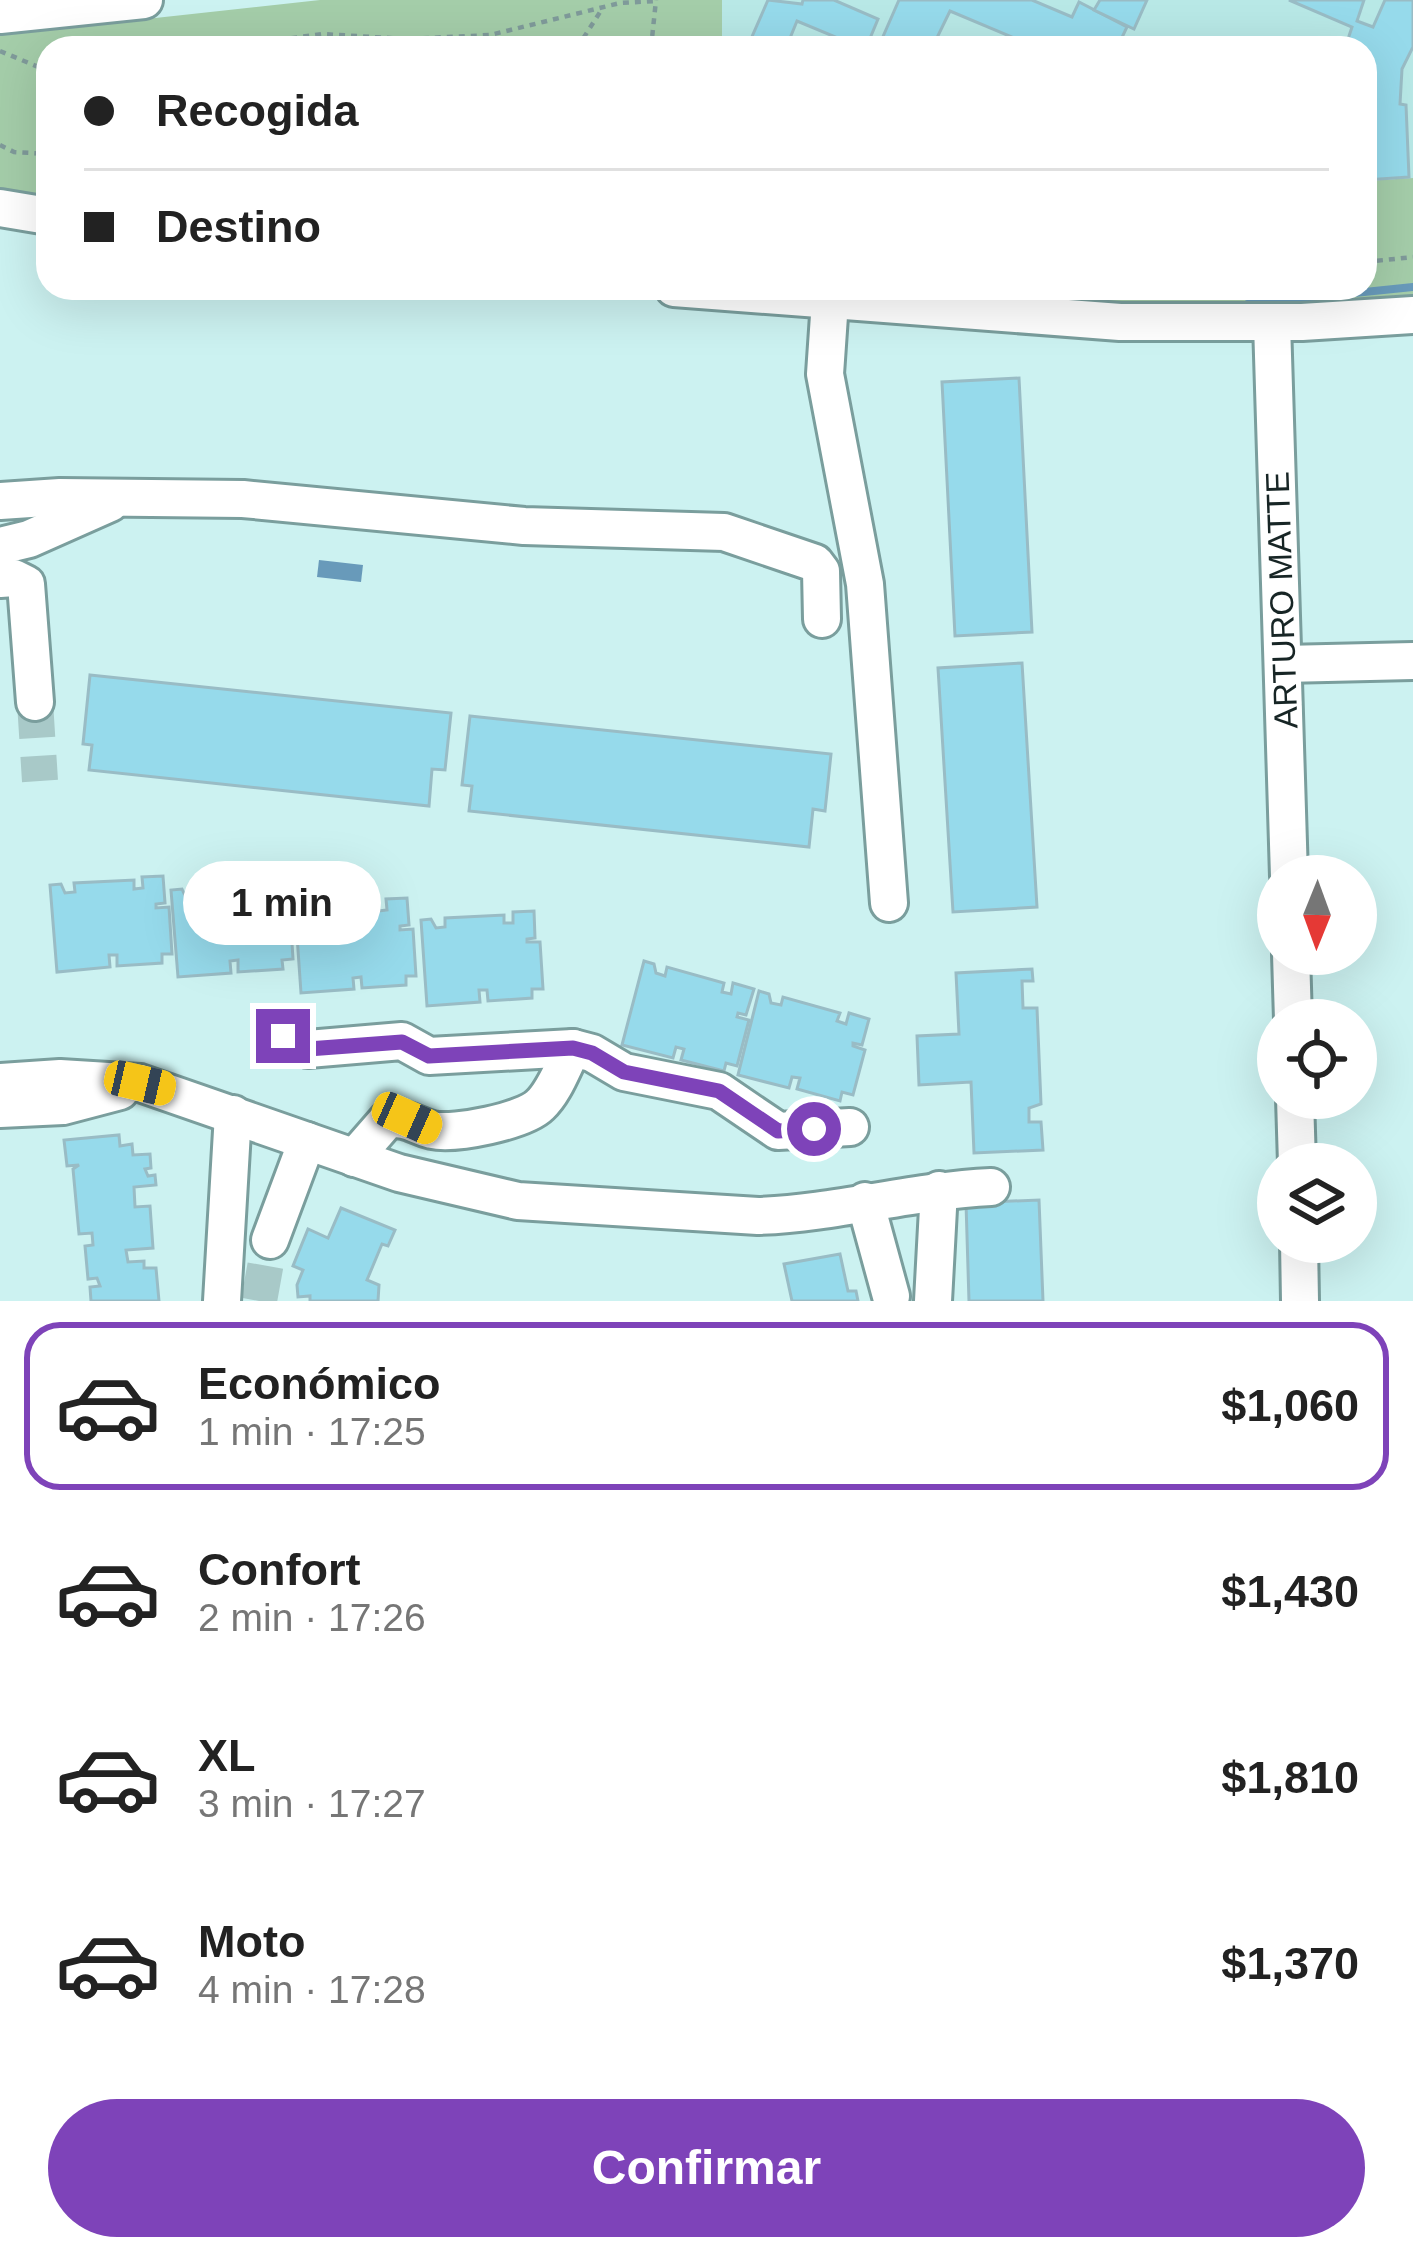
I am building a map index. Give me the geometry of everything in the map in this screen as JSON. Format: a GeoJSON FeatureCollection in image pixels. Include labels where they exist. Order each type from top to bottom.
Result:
{"type":"FeatureCollection","features":[{"type":"Feature","properties":{"kind":"street"},"geometry":{"type":"LineString","coordinates":[[0,15],[144,0]]}},
{"type":"Feature","properties":{"kind":"street"},"geometry":{"type":"LineString","coordinates":[[0,208],[36,214]]}},
{"type":"Feature","properties":{"kind":"street"},"geometry":{"type":"LineString","coordinates":[[817,300],[1013,302],[1192,325],[1413,314]]}},
{"type":"Feature","properties":{"kind":"street"},"geometry":{"type":"LineString","coordinates":[[841,302],[825,374],[866,584],[889,903]]}},
{"type":"Feature","properties":{"kind":"street","name":"ARTURO MATTE"},"geometry":{"type":"LineString","coordinates":[[1272,323],[1289,855]]}},
{"type":"Feature","properties":{"kind":"street"},"geometry":{"type":"LineString","coordinates":[[0,546],[29,539],[124,497]]}},
{"type":"Feature","properties":{"kind":"street"},"geometry":{"type":"LineString","coordinates":[[0,501],[243,499],[524,526],[724,532],[815,562],[821,572],[822,619]]}},
{"type":"Feature","properties":{"kind":"street"},"geometry":{"type":"LineString","coordinates":[[0,579],[14,578],[26,584],[14,621],[35,702]]}},
{"type":"Feature","properties":{"kind":"street"},"geometry":{"type":"LineString","coordinates":[[1284,664],[1413,662]]}},
{"type":"Feature","properties":{"kind":"street"},"geometry":{"type":"LineString","coordinates":[[283,1036],[308,1049],[402,1042],[429,1056],[573,1048],[624,1072],[719,1091],[778,1131],[850,1127]]}},
{"type":"Feature","properties":{"kind":"street"},"geometry":{"type":"LineString","coordinates":[[354,1159],[388,1119],[407,1118],[433,1130],[460,1130],[528,1114],[543,1103],[573,1048]]}},
{"type":"Feature","properties":{"kind":"street"},"geometry":{"type":"LineString","coordinates":[[0,1082],[60,1078],[140,1083],[354,1159],[518,1201],[758,1216],[991,1187]]}},
{"type":"Feature","properties":{"kind":"street"},"geometry":{"type":"LineString","coordinates":[[0,1109],[63,1106],[140,1083]]}},
{"type":"Feature","properties":{"kind":"street"},"geometry":{"type":"LineString","coordinates":[[222,1301],[233,1114]]}},
{"type":"Feature","properties":{"kind":"street"},"geometry":{"type":"LineString","coordinates":[[270,1240],[307,1141]]}},
{"type":"Feature","properties":{"kind":"street"},"geometry":{"type":"LineString","coordinates":[[933,1301],[939,1190]]}},
{"type":"Feature","properties":{"kind":"street"},"geometry":{"type":"LineString","coordinates":[[865,1201],[891,1296]]}},
{"type":"Feature","properties":{"kind":"street"},"geometry":{"type":"LineString","coordinates":[[1299,1263],[1300,1301]]}},
{"type":"Feature","properties":{"kind":"path"},"geometry":{"type":"LineString","coordinates":[[469,36],[620,3],[656,0],[652,36]]}},
{"type":"Feature","properties":{"kind":"path"},"geometry":{"type":"LineString","coordinates":[[585,36],[602,9]]}},
{"type":"Feature","properties":{"kind":"path"},"geometry":{"type":"LineString","coordinates":[[308,36],[356,36]]}},
{"type":"Feature","properties":{"kind":"path"},"geometry":{"type":"LineString","coordinates":[[0,51],[36,66]]}},
{"type":"Feature","properties":{"kind":"path"},"geometry":{"type":"LineString","coordinates":[[0,146],[36,153]]}},
{"type":"Feature","properties":{"kind":"path"},"geometry":{"type":"LineString","coordinates":[[1377,261],[1413,257]]}},
{"type":"Feature","properties":{"kind":"shaded area"},"geometry":{"type":"Polygon","coordinates":[[[722,0],[1413,0],[1413,178],[1377,180],[1377,36],[722,36],[722,0]]]}},
{"type":"Feature","properties":{"kind":"shaded area"},"geometry":{"type":"Polygon","coordinates":[[[319,560],[363,565],[361,582],[317,577],[319,560]]]}},
{"type":"Feature","properties":{"kind":"green space"},"geometry":{"type":"Polygon","coordinates":[[[320,0],[722,0],[722,36],[36,36],[36,194],[0,188],[0,35],[320,0]]]}},
{"type":"Feature","properties":{"kind":"green space"},"geometry":{"type":"Polygon","coordinates":[[[1413,178],[1413,300],[1347,307],[1032,305],[1029,300],[1377,300],[1377,180],[1413,178]]]}},
{"type":"Feature","properties":{"kind":"building"},"geometry":{"type":"Polygon","coordinates":[[[768,0],[802,4],[803,0],[834,0],[878,19],[871,36],[833,36],[797,21],[791,36],[752,36],[768,0]]]}},
{"type":"Feature","properties":{"kind":"building"},"geometry":{"type":"Polygon","coordinates":[[[899,0],[1032,0],[1072,17],[1079,2],[1127,27],[1123,36],[1009,36],[950,11],[938,36],[883,36],[899,0]]]}},
{"type":"Feature","properties":{"kind":"building"},"geometry":{"type":"Polygon","coordinates":[[[1100,0],[1147,0],[1134,29],[1094,10],[1100,0]]]}},
{"type":"Feature","properties":{"kind":"building"},"geometry":{"type":"Polygon","coordinates":[[[1289,0],[1364,0],[1357,21],[1373,27],[1385,0],[1413,0],[1413,47],[1402,69],[1400,104],[1406,105],[1409,177],[1377,179],[1377,36],[1349,36],[1352,27],[1289,0]]]}},
{"type":"Feature","properties":{"kind":"building"},"geometry":{"type":"Polygon","coordinates":[[[1019,378],[1032,632],[955,636],[942,382],[1019,378]]]}},
{"type":"Feature","properties":{"kind":"building"},"geometry":{"type":"Polygon","coordinates":[[[1022,663],[1037,907],[953,912],[938,668],[1022,663]]]}},
{"type":"Feature","properties":{"kind":"building"},"geometry":{"type":"Polygon","coordinates":[[[90,675],[451,713],[445,770],[432,769],[429,806],[89,770],[92,745],[83,744],[90,675]]]}},
{"type":"Feature","properties":{"kind":"building"},"geometry":{"type":"Polygon","coordinates":[[[470,716],[831,754],[825,811],[813,809],[809,847],[469,811],[472,786],[462,785],[470,716]]]}},
{"type":"Feature","properties":{"kind":"building"},"geometry":{"type":"Polygon","coordinates":[[[163,876],[165,903],[156,908],[169,907],[172,954],[162,954],[162,963],[117,966],[117,955],[109,955],[110,967],[57,972],[50,885],[61,884],[65,893],[75,892],[74,883],[134,880],[134,889],[143,888],[142,877],[163,876]]]}},
{"type":"Feature","properties":{"kind":"building"},"geometry":{"type":"Polygon","coordinates":[[[284,881],[286,909],[277,909],[277,913],[290,912],[293,959],[282,960],[283,969],[238,972],[238,960],[230,961],[231,973],[178,977],[171,890],[182,889],[186,898],[196,897],[195,888],[254,885],[255,894],[264,893],[263,883],[284,881]]]}},
{"type":"Feature","properties":{"kind":"building"},"geometry":{"type":"Polygon","coordinates":[[[407,898],[409,925],[400,930],[413,929],[416,976],[406,976],[406,985],[362,988],[361,977],[353,978],[354,989],[301,993],[295,907],[305,906],[310,915],[319,914],[319,905],[378,902],[378,911],[387,910],[386,899],[407,898]]]}},
{"type":"Feature","properties":{"kind":"building"},"geometry":{"type":"Polygon","coordinates":[[[534,911],[535,938],[527,942],[540,942],[543,989],[532,989],[532,998],[488,1001],[487,990],[479,990],[480,1002],[427,1006],[421,920],[431,919],[436,928],[445,927],[445,918],[504,915],[504,923],[513,923],[513,912],[534,911]]]}},
{"type":"Feature","properties":{"kind":"building"},"geometry":{"type":"Polygon","coordinates":[[[644,961],[665,976],[667,967],[724,983],[722,992],[731,994],[733,983],[754,989],[746,1015],[738,1013],[737,1017],[749,1020],[737,1066],[726,1063],[724,1071],[681,1060],[684,1049],[676,1047],[673,1058],[622,1045],[644,961]]]}},
{"type":"Feature","properties":{"kind":"building"},"geometry":{"type":"Polygon","coordinates":[[[1032,969],[1033,981],[1022,981],[1023,1008],[1037,1008],[1041,1104],[1029,1108],[1029,1122],[1041,1122],[1043,1150],[974,1153],[971,1082],[919,1085],[917,1036],[959,1034],[956,973],[1032,969]]]}},
{"type":"Feature","properties":{"kind":"building"},"geometry":{"type":"Polygon","coordinates":[[[759,991],[769,994],[771,1003],[781,1005],[783,997],[840,1013],[837,1021],[846,1024],[849,1013],[869,1019],[862,1045],[853,1043],[865,1050],[853,1095],[842,1092],[840,1101],[797,1089],[800,1078],[792,1077],[789,1088],[738,1075],[759,991]]]}},
{"type":"Feature","properties":{"kind":"building"},"geometry":{"type":"Polygon","coordinates":[[[119,1135],[120,1146],[132,1144],[133,1155],[150,1154],[151,1168],[145,1169],[148,1176],[155,1175],[156,1185],[134,1187],[135,1207],[150,1206],[153,1248],[126,1250],[128,1262],[144,1261],[144,1268],[156,1268],[159,1301],[91,1301],[90,1287],[100,1286],[97,1278],[88,1279],[85,1246],[93,1245],[92,1233],[79,1234],[73,1169],[79,1165],[67,1166],[64,1140],[119,1135]]]}},
{"type":"Feature","properties":{"kind":"building"},"geometry":{"type":"Polygon","coordinates":[[[1039,1200],[1043,1301],[969,1301],[966,1203],[1039,1200]]]}},
{"type":"Feature","properties":{"kind":"building"},"geometry":{"type":"Polygon","coordinates":[[[341,1208],[395,1230],[388,1246],[382,1244],[367,1280],[379,1285],[378,1301],[298,1297],[303,1270],[293,1266],[308,1229],[328,1238],[341,1208]]]}},
{"type":"Feature","properties":{"kind":"building"},"geometry":{"type":"Polygon","coordinates":[[[840,1254],[848,1291],[856,1291],[858,1301],[792,1301],[784,1264],[840,1254]]]}},
{"type":"Feature","properties":{"kind":"waterway"},"geometry":{"type":"LineString","coordinates":[[1377,291],[1413,287]]}},
{"type":"Feature","properties":{"kind":"waterway"},"geometry":{"type":"LineString","coordinates":[[1248,304],[1287,300]]}},
{"type":"Feature","properties":{"kind":"tunnel"},"geometry":{"type":"LineString","coordinates":[[35,702],[40,781]]}},
{"type":"Feature","properties":{"kind":"tunnel"},"geometry":{"type":"LineString","coordinates":[[259,1301],[270,1240]]}},
{"type":"Feature","properties":{"kind":"route"},"geometry":{"type":"LineString","coordinates":[[283,1036],[308,1049],[402,1042],[429,1056],[573,1048],[624,1072],[719,1091],[778,1131],[814,1129]]}}]}
